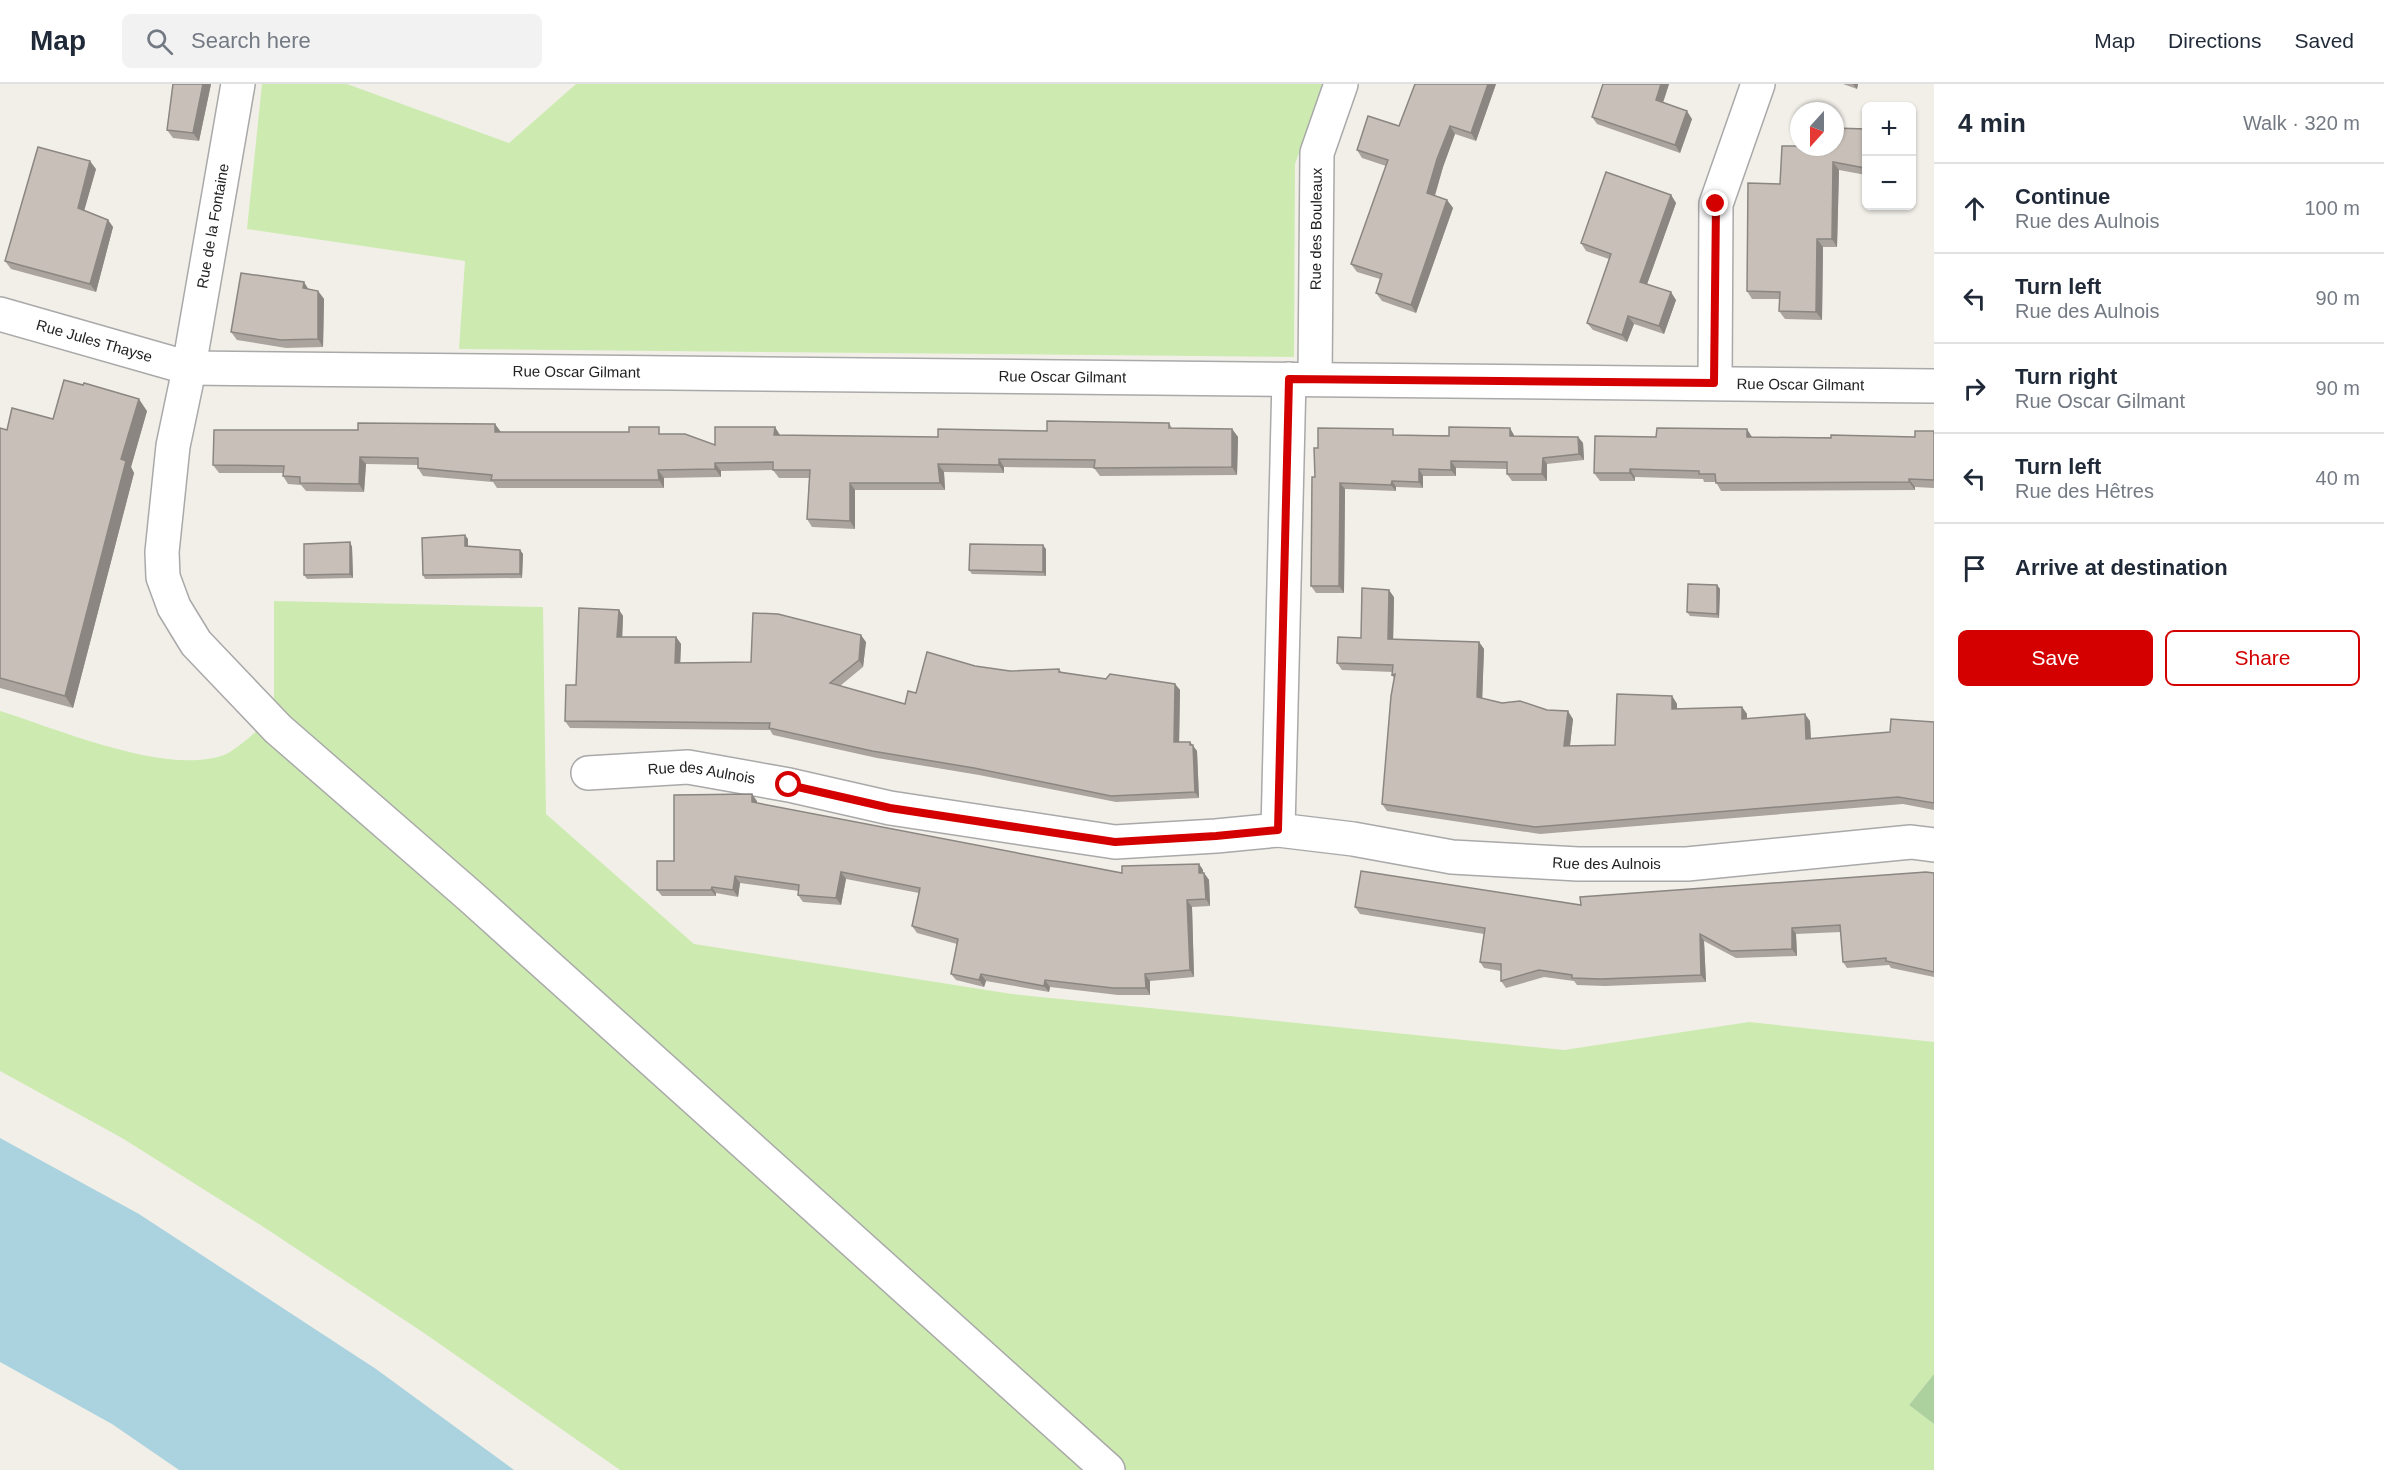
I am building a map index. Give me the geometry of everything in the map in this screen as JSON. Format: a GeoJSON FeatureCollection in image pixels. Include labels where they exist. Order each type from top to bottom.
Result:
{"type":"FeatureCollection","features":[{"type":"Feature","properties":{"kind":"street","name":"Rue de la Fontaine"},"geometry":{"type":"LineString","coordinates":[[238,84],[189,368],[173,446],[162,552],[163,577],[174,607],[196,643],[278,729],[470,896],[1108,1470]]}},
{"type":"Feature","properties":{"kind":"street","name":"Rue des Bouleaux"},"geometry":{"type":"LineString","coordinates":[[1302,379],[1317,153],[1341,84]]}},
{"type":"Feature","properties":{"kind":"street"},"geometry":{"type":"LineString","coordinates":[[1714,383],[1716,204],[1758,84]]}},
{"type":"Feature","properties":{"kind":"street","name":"Rue Jules Thayse"},"geometry":{"type":"LineString","coordinates":[[0,314],[189,368]]}},
{"type":"Feature","properties":{"kind":"street","name":"Rue Oscar Gilmant"},"geometry":{"type":"LineString","coordinates":[[189,368],[1934,386]]}},
{"type":"Feature","properties":{"kind":"street"},"geometry":{"type":"LineString","coordinates":[[1278,830],[1302,379]]}},
{"type":"Feature","properties":{"kind":"street","name":"Rue des Aulnois"},"geometry":{"type":"LineString","coordinates":[[588,773],[688,767],[789,785],[890,808],[1115,842],[1278,830],[1353,839],[1452,857],[1578,864],[1687,864],[1911,842],[1934,845]]}},
{"type":"Feature","properties":{"kind":"green space"},"geometry":{"type":"Polygon","coordinates":[[[262,84],[347,84],[509,143],[576,84],[1324,84],[1295,164],[1294,357],[459,349],[465,261],[247,229],[262,84]]]}},
{"type":"Feature","properties":{"kind":"green space"},"geometry":{"type":"Polygon","coordinates":[[[274,601],[543,607],[546,814],[694,944],[1012,994],[1564,1050],[1749,1022],[1934,1042],[1934,1374],[1909,1405],[1934,1424],[1934,1470],[620,1470],[424,1333],[262,1226],[122,1138],[0,1071],[0,711],[112,748],[143,755],[173,760],[200,760],[224,755],[243,743],[274,714],[274,601]]]}},
{"type":"Feature","properties":{"kind":"green space"},"geometry":{"type":"Polygon","coordinates":[[[1934,1374],[1934,1424],[1909,1405],[1934,1374]]]}},
{"type":"Feature","properties":{"kind":"water"},"geometry":{"type":"Polygon","coordinates":[[[0,1138],[139,1214],[376,1369],[514,1470],[179,1470],[112,1424],[0,1362],[0,1138]]]}},
{"type":"Feature","properties":{"kind":"building"},"geometry":{"type":"Polygon","coordinates":[[[173,84],[203,84],[193,133],[167,130],[173,84]]]}},
{"type":"Feature","properties":{"kind":"building"},"geometry":{"type":"Polygon","coordinates":[[[1415,84],[1488,84],[1471,133],[1450,126],[1437,159],[1427,193],[1447,200],[1411,305],[1376,293],[1382,274],[1351,264],[1388,160],[1357,150],[1368,116],[1399,126],[1415,84]]]}},
{"type":"Feature","properties":{"kind":"building"},"geometry":{"type":"Polygon","coordinates":[[[1603,84],[1661,84],[1656,100],[1687,111],[1675,145],[1592,117],[1603,84]]]}},
{"type":"Feature","properties":{"kind":"building"},"geometry":{"type":"Polygon","coordinates":[[[1844,128],[1862,129],[1862,167],[1833,162],[1832,239],[1817,239],[1816,312],[1779,311],[1780,292],[1747,291],[1748,183],[1780,184],[1782,146],[1790,146],[1790,156],[1844,156],[1844,128]]]}},
{"type":"Feature","properties":{"kind":"building"},"geometry":{"type":"Polygon","coordinates":[[[38,147],[90,161],[78,208],[108,220],[90,284],[5,261],[38,147]]]}},
{"type":"Feature","properties":{"kind":"building"},"geometry":{"type":"Polygon","coordinates":[[[1606,172],[1671,195],[1640,282],[1671,292],[1659,326],[1628,316],[1622,335],[1587,323],[1611,254],[1581,243],[1606,172]]]}},
{"type":"Feature","properties":{"kind":"building"},"geometry":{"type":"Polygon","coordinates":[[[241,273],[304,282],[303,288],[318,291],[318,339],[281,340],[231,332],[241,273]]]}},
{"type":"Feature","properties":{"kind":"building"},"geometry":{"type":"Polygon","coordinates":[[[64,380],[83,385],[84,383],[139,399],[121,459],[126,461],[65,696],[0,678],[0,428],[7,430],[12,408],[53,419],[64,380]]]}},
{"type":"Feature","properties":{"kind":"building"},"geometry":{"type":"Polygon","coordinates":[[[1047,421],[1169,423],[1169,428],[1232,429],[1232,467],[1094,468],[1095,460],[999,459],[999,465],[938,464],[940,483],[850,483],[850,521],[807,519],[810,470],[773,470],[773,462],[715,463],[715,469],[658,470],[659,480],[491,480],[492,475],[418,468],[418,458],[360,457],[359,484],[300,483],[300,477],[283,476],[284,466],[213,465],[214,430],[358,430],[358,423],[495,424],[495,432],[629,432],[629,427],[659,427],[659,434],[685,434],[715,445],[715,427],[775,427],[774,435],[938,437],[938,429],[1047,431],[1047,421]]]}},
{"type":"Feature","properties":{"kind":"building"},"geometry":{"type":"Polygon","coordinates":[[[1449,427],[1510,428],[1510,436],[1578,437],[1579,454],[1543,458],[1542,474],[1507,474],[1507,462],[1451,461],[1451,470],[1419,469],[1419,482],[1392,481],[1391,485],[1340,483],[1339,586],[1311,586],[1312,477],[1315,477],[1314,448],[1318,448],[1318,428],[1393,429],[1393,435],[1449,436],[1449,427]]]}},
{"type":"Feature","properties":{"kind":"building"},"geometry":{"type":"Polygon","coordinates":[[[1657,428],[1747,429],[1747,437],[1831,438],[1831,435],[1915,437],[1915,431],[1934,431],[1934,480],[1716,483],[1715,474],[1699,474],[1699,471],[1630,469],[1630,473],[1594,473],[1595,436],[1656,437],[1657,428]]]}},
{"type":"Feature","properties":{"kind":"building"},"geometry":{"type":"Polygon","coordinates":[[[465,535],[465,546],[520,550],[520,574],[423,575],[422,538],[465,535]]]}},
{"type":"Feature","properties":{"kind":"building"},"geometry":{"type":"Polygon","coordinates":[[[350,542],[350,574],[304,575],[304,544],[350,542]]]}},
{"type":"Feature","properties":{"kind":"building"},"geometry":{"type":"Polygon","coordinates":[[[970,544],[1043,545],[1043,572],[969,570],[970,544]]]}},
{"type":"Feature","properties":{"kind":"building"},"geometry":{"type":"Polygon","coordinates":[[[1688,584],[1717,585],[1717,614],[1687,612],[1688,584]]]}},
{"type":"Feature","properties":{"kind":"building"},"geometry":{"type":"Polygon","coordinates":[[[1362,588],[1389,590],[1388,639],[1479,642],[1477,697],[1502,703],[1520,701],[1547,710],[1568,711],[1564,746],[1615,745],[1617,694],[1672,696],[1672,709],[1742,707],[1742,719],[1805,714],[1806,739],[1890,732],[1891,719],[1934,722],[1934,803],[1898,797],[1535,827],[1382,804],[1395,674],[1392,675],[1393,665],[1337,663],[1338,637],[1361,638],[1362,588]]]}},
{"type":"Feature","properties":{"kind":"building"},"geometry":{"type":"Polygon","coordinates":[[[579,608],[619,610],[617,637],[676,637],[675,663],[751,662],[753,613],[778,614],[861,635],[859,660],[830,683],[905,704],[908,691],[916,693],[927,652],[975,666],[1010,671],[1059,669],[1059,672],[1106,679],[1110,674],[1175,684],[1174,742],[1190,742],[1190,745],[1193,745],[1195,792],[1111,796],[974,768],[872,751],[769,728],[770,723],[565,721],[566,685],[576,685],[579,608]]]}},
{"type":"Feature","properties":{"kind":"building"},"geometry":{"type":"Polygon","coordinates":[[[752,794],[752,802],[1122,873],[1122,866],[1199,864],[1199,873],[1204,873],[1206,899],[1187,900],[1190,970],[1145,974],[1146,988],[1113,988],[1045,980],[1044,986],[981,974],[979,980],[951,974],[958,939],[912,926],[920,888],[841,872],[836,898],[798,895],[799,885],[735,876],[733,890],[712,887],[711,890],[657,890],[657,861],[674,861],[674,795],[752,794]]]}},
{"type":"Feature","properties":{"kind":"building"},"geometry":{"type":"Polygon","coordinates":[[[1361,871],[1581,905],[1580,897],[1934,873],[1934,972],[1886,961],[1886,958],[1843,962],[1840,925],[1792,928],[1792,949],[1731,951],[1700,934],[1701,975],[1601,979],[1572,978],[1572,975],[1539,970],[1501,981],[1501,964],[1480,962],[1485,928],[1355,907],[1361,871]]]}},
{"type":"Feature","properties":{"kind":"route"},"geometry":{"type":"LineString","coordinates":[[789,785],[890,808],[1115,842],[1278,830],[1289,379],[1714,383],[1716,204]]}}]}
